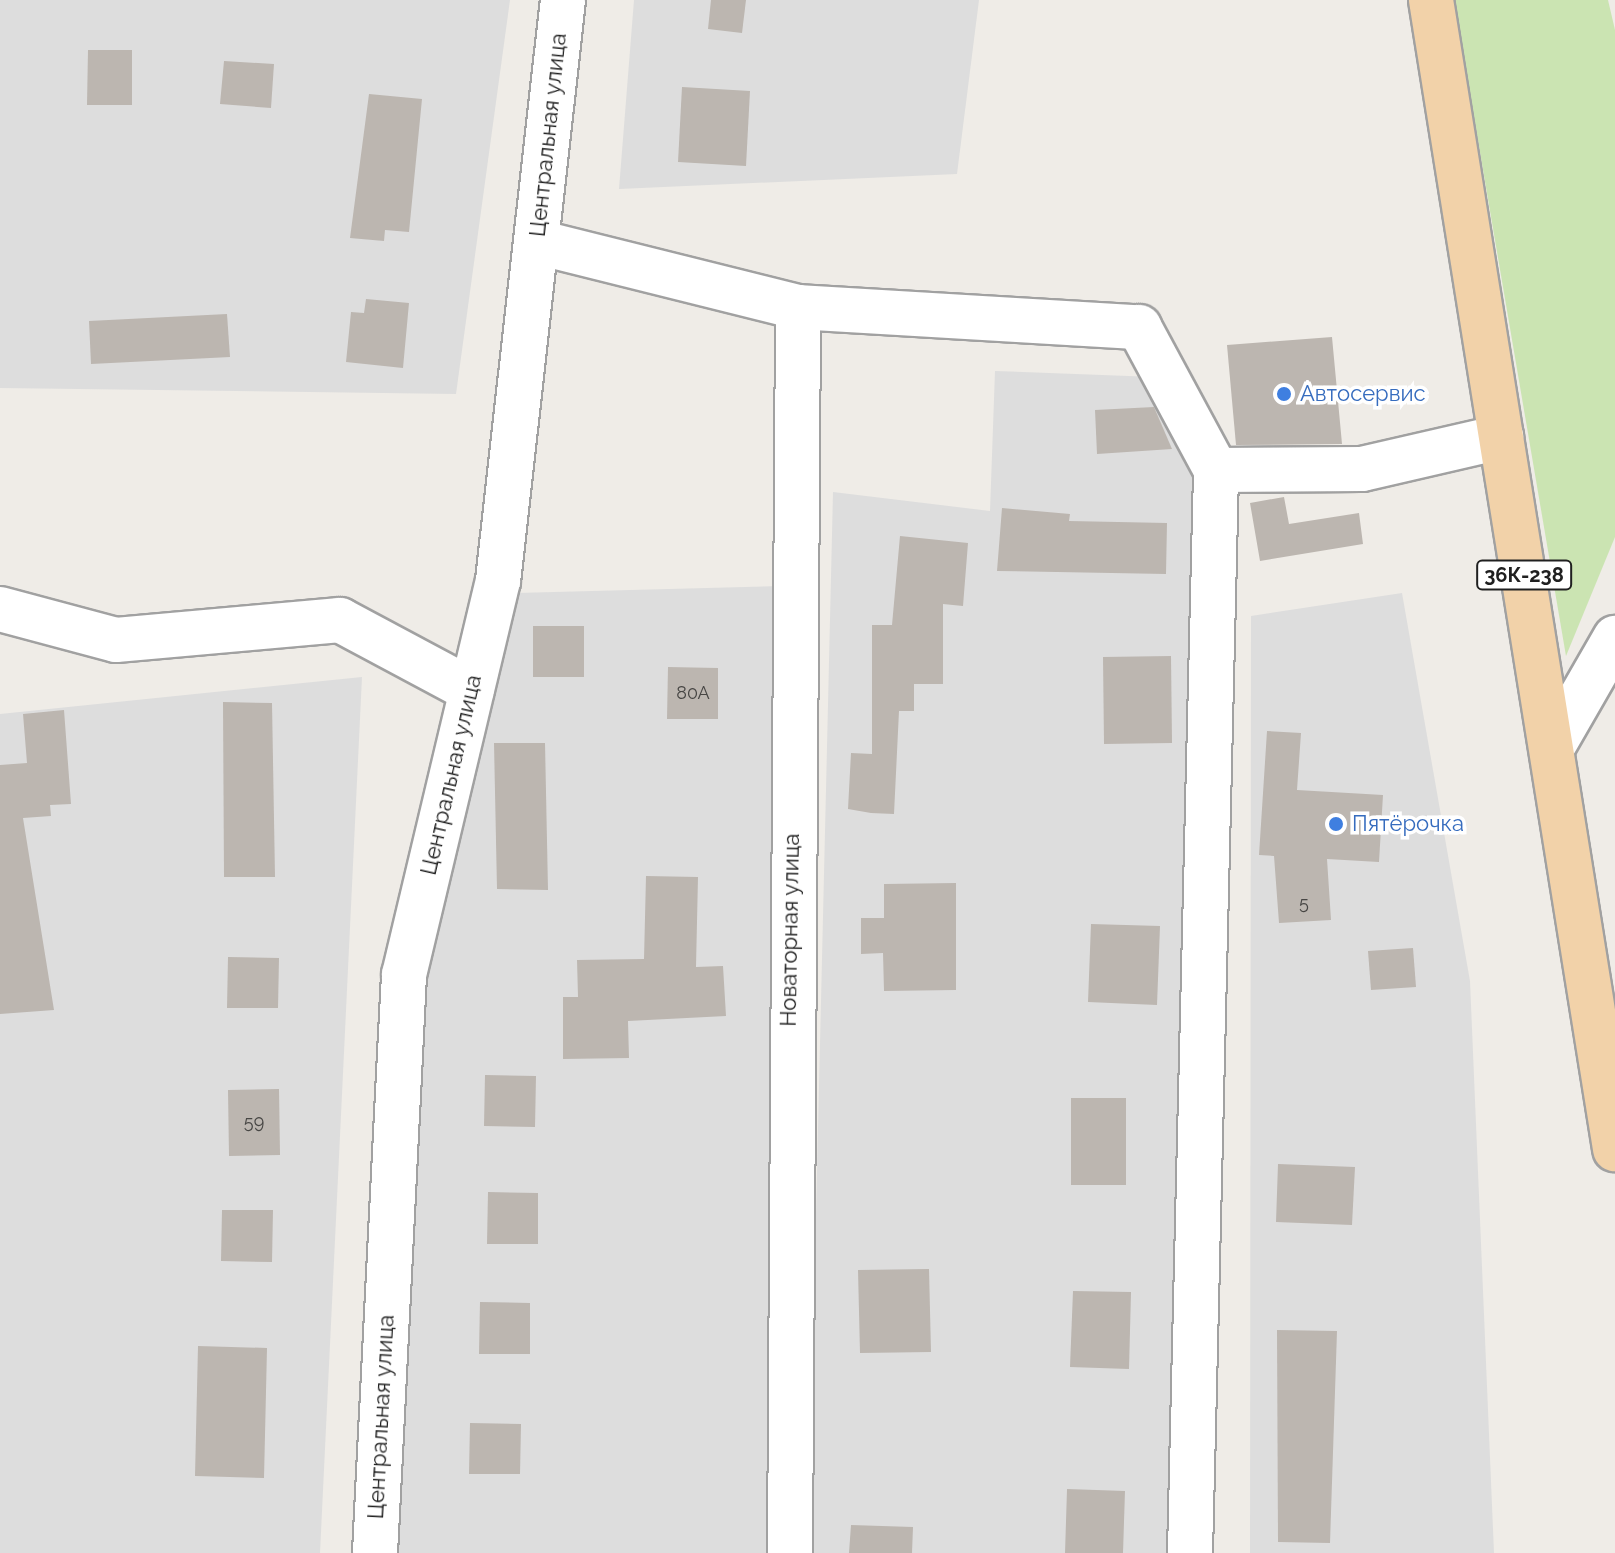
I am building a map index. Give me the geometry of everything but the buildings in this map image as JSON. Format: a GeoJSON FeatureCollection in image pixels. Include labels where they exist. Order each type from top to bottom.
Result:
{"type":"FeatureCollection","features":[{"type":"Feature","properties":{"kind":"main road","name":"36К-238"},"geometry":{"type":"LineString","coordinates":[[1431,0],[1553,746],[1615,1149]]}},
{"type":"Feature","properties":{"kind":"street","name":"Центральная улица"},"geometry":{"type":"LineString","coordinates":[[375,1553],[404,975],[498,581],[563,0]]}},
{"type":"Feature","properties":{"kind":"street"},"geometry":{"type":"LineString","coordinates":[[537,242],[798,307],[1139,327],[1216,470],[1190,1553]]}},
{"type":"Feature","properties":{"kind":"street","name":"Новаторная улица"},"geometry":{"type":"LineString","coordinates":[[790,1553],[798,307]]}},
{"type":"Feature","properties":{"kind":"street"},"geometry":{"type":"LineString","coordinates":[[1216,470],[1362,469],[1501,437]]}},
{"type":"Feature","properties":{"kind":"street"},"geometry":{"type":"LineString","coordinates":[[0,609],[116,640],[340,620],[471,690]]}},
{"type":"Feature","properties":{"kind":"street"},"geometry":{"type":"LineString","coordinates":[[1553,746],[1615,638]]}},
{"type":"Feature","properties":{"kind":"shaded area"},"geometry":{"type":"Polygon","coordinates":[[[0,0],[510,0],[456,394],[0,388],[0,0]]]}},
{"type":"Feature","properties":{"kind":"shaded area"},"geometry":{"type":"Polygon","coordinates":[[[634,0],[979,0],[957,174],[619,189],[634,0]]]}},
{"type":"Feature","properties":{"kind":"shaded area"},"geometry":{"type":"Polygon","coordinates":[[[995,371],[1155,377],[1198,482],[1168,1553],[808,1553],[833,492],[990,511],[995,371]]]}},
{"type":"Feature","properties":{"kind":"shaded area"},"geometry":{"type":"Polygon","coordinates":[[[781,586],[768,1553],[397,1553],[424,953],[516,593],[781,586]]]}},
{"type":"Feature","properties":{"kind":"shaded area"},"geometry":{"type":"Polygon","coordinates":[[[1402,593],[1470,981],[1494,1553],[1250,1553],[1251,616],[1402,593]]]}},
{"type":"Feature","properties":{"kind":"shaded area"},"geometry":{"type":"Polygon","coordinates":[[[362,677],[320,1553],[0,1553],[0,714],[362,677]]]}},
{"type":"Feature","properties":{"kind":"green space"},"geometry":{"type":"Polygon","coordinates":[[[1454,0],[1608,0],[1615,30],[1615,537],[1566,656],[1454,0]]]}},
{"type":"Feature","properties":{"kind":"place","name":"Автосервис"},"geometry":{"type":"Point","coordinates":[1284,394]}},
{"type":"Feature","properties":{"kind":"place","name":"Пятёрочка"},"geometry":{"type":"Point","coordinates":[1336,824]}}]}
